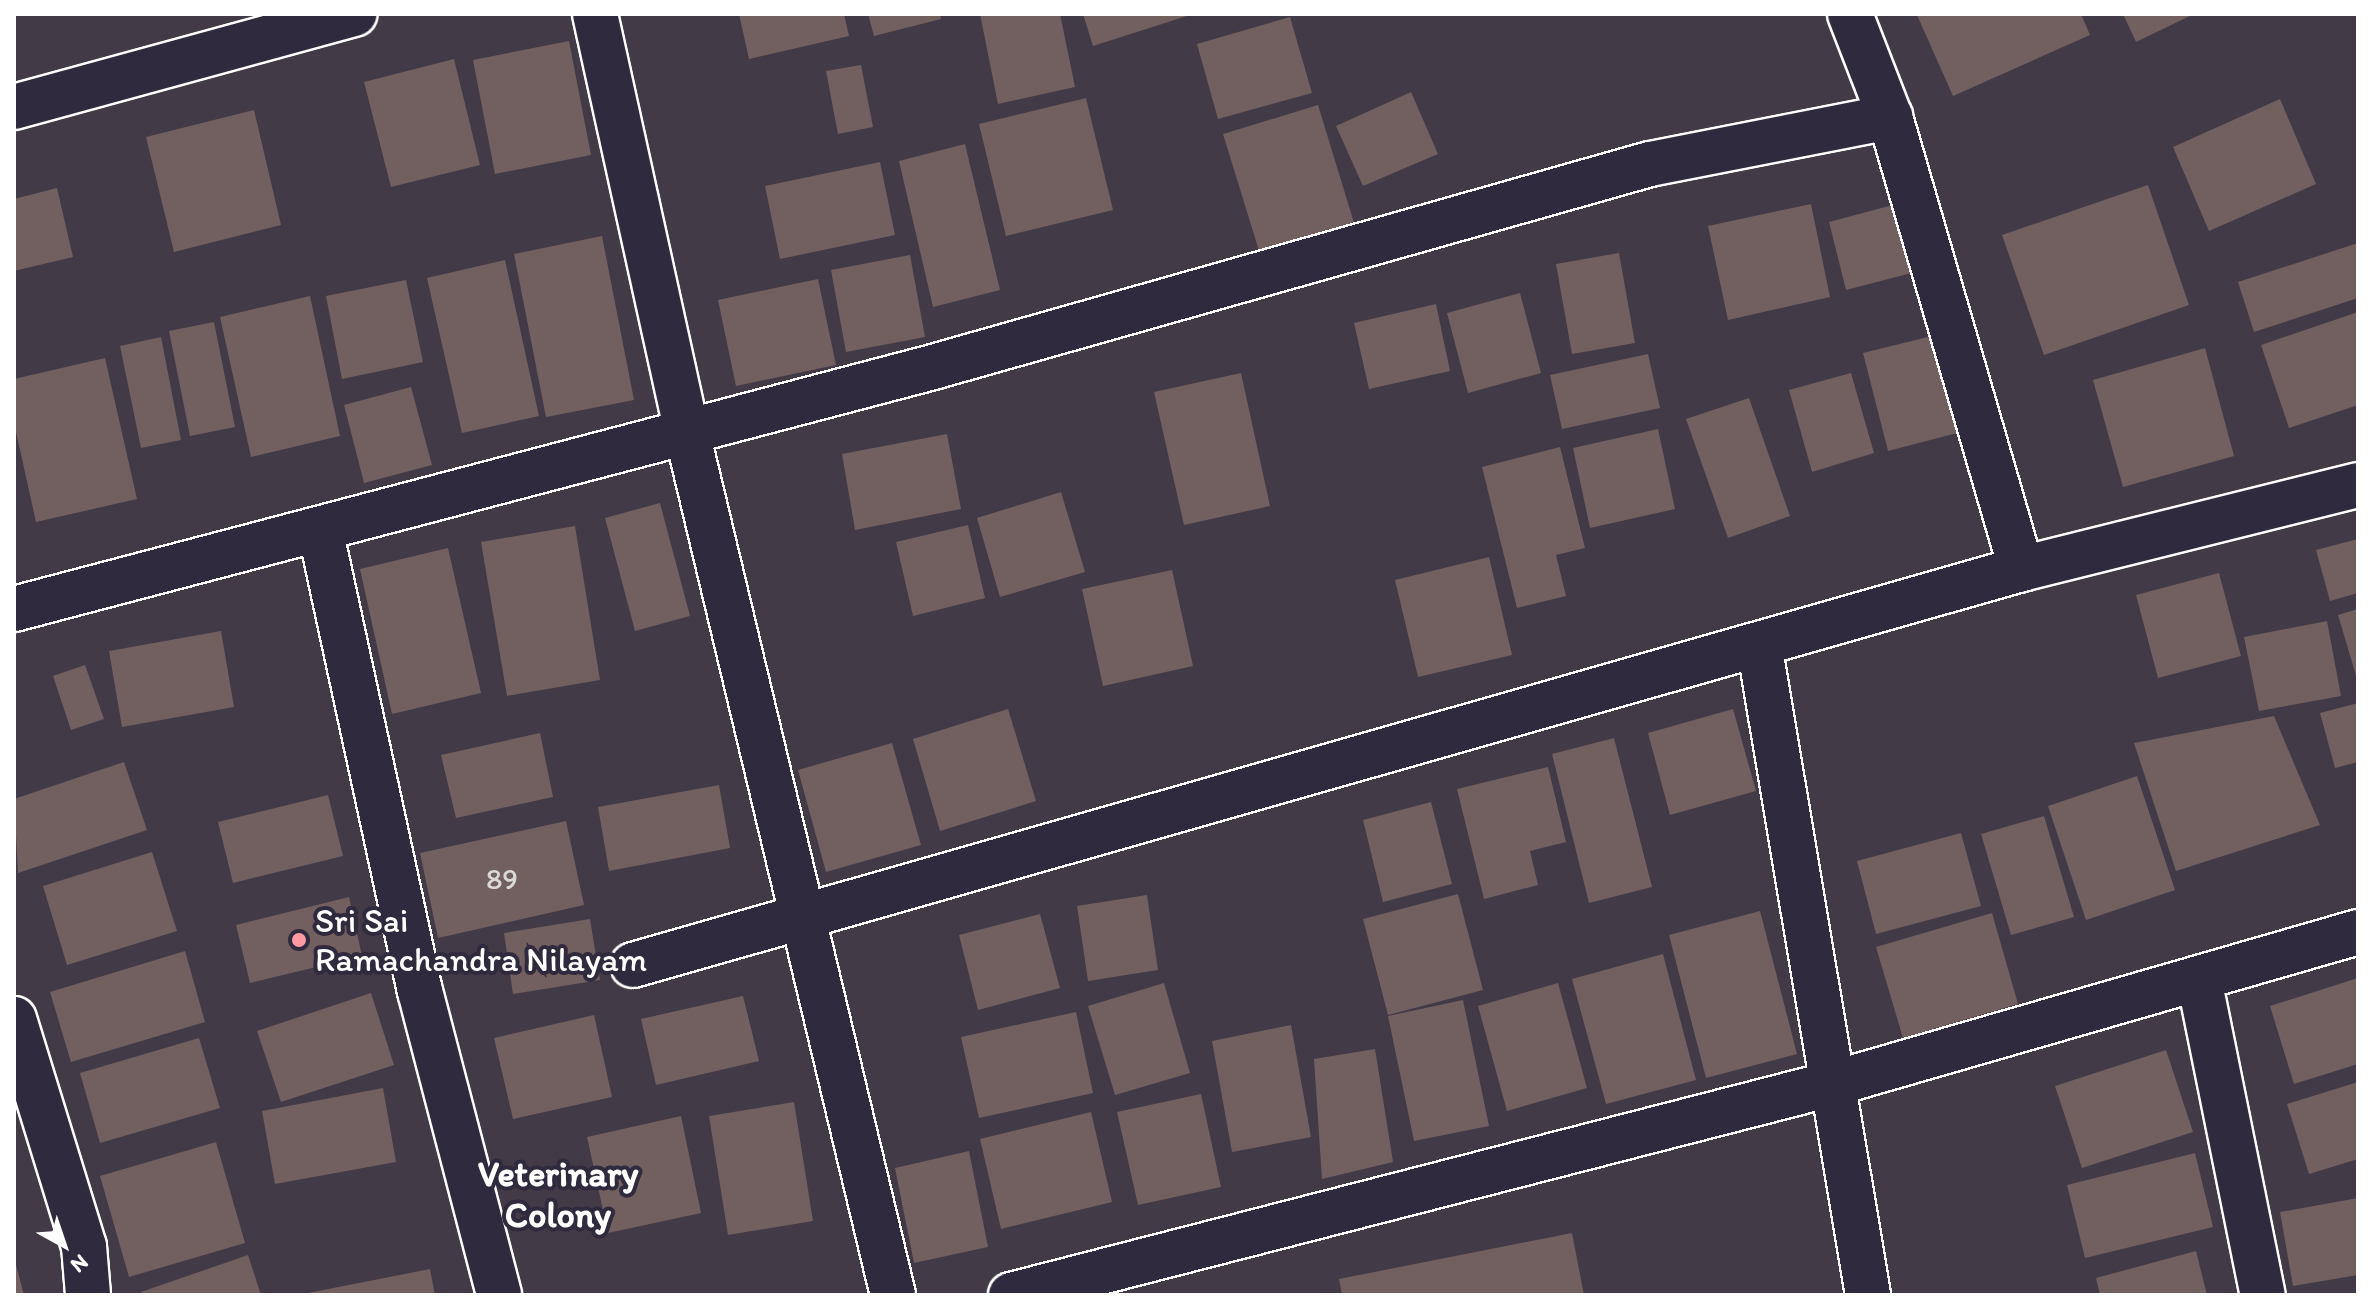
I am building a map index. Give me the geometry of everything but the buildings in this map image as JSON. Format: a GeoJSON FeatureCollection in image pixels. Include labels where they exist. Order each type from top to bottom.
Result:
{"type":"FeatureCollection","features":[{"type":"Feature","properties":{"kind":"street"},"geometry":{"type":"LineString","coordinates":[[14,107],[355,14]]}},
{"type":"Feature","properties":{"kind":"street"},"geometry":{"type":"LineString","coordinates":[[595,14],[687,433],[893,1295]]}},
{"type":"Feature","properties":{"kind":"street"},"geometry":{"type":"LineString","coordinates":[[1850,14],[1890,117],[2021,569]]}},
{"type":"Feature","properties":{"kind":"street"},"geometry":{"type":"LineString","coordinates":[[14,609],[687,433],[1650,164],[1890,117]]}},
{"type":"Feature","properties":{"kind":"street"},"geometry":{"type":"LineString","coordinates":[[633,965],[2021,569],[2358,485]]}},
{"type":"Feature","properties":{"kind":"street"},"geometry":{"type":"LineString","coordinates":[[320,529],[420,991],[499,1295]]}},
{"type":"Feature","properties":{"kind":"street"},"geometry":{"type":"LineString","coordinates":[[1759,644],[1835,1083],[1868,1295]]}},
{"type":"Feature","properties":{"kind":"street"},"geometry":{"type":"LineString","coordinates":[[1011,1295],[1835,1083],[2358,932]]}},
{"type":"Feature","properties":{"kind":"street"},"geometry":{"type":"LineString","coordinates":[[2199,979],[2263,1295]]}},
{"type":"Feature","properties":{"kind":"street"},"geometry":{"type":"LineString","coordinates":[[14,1019],[84,1246],[88,1295]]}},
{"type":"Feature","properties":{"kind":"place","name":"Sri Sai Ramachandra Nilayam"},"geometry":{"type":"Point","coordinates":[299,940]}},
{"type":"Feature","properties":{"kind":"district","name":"Veterinary Colony"},"geometry":{"type":"Point","coordinates":[558,1194]}}]}
